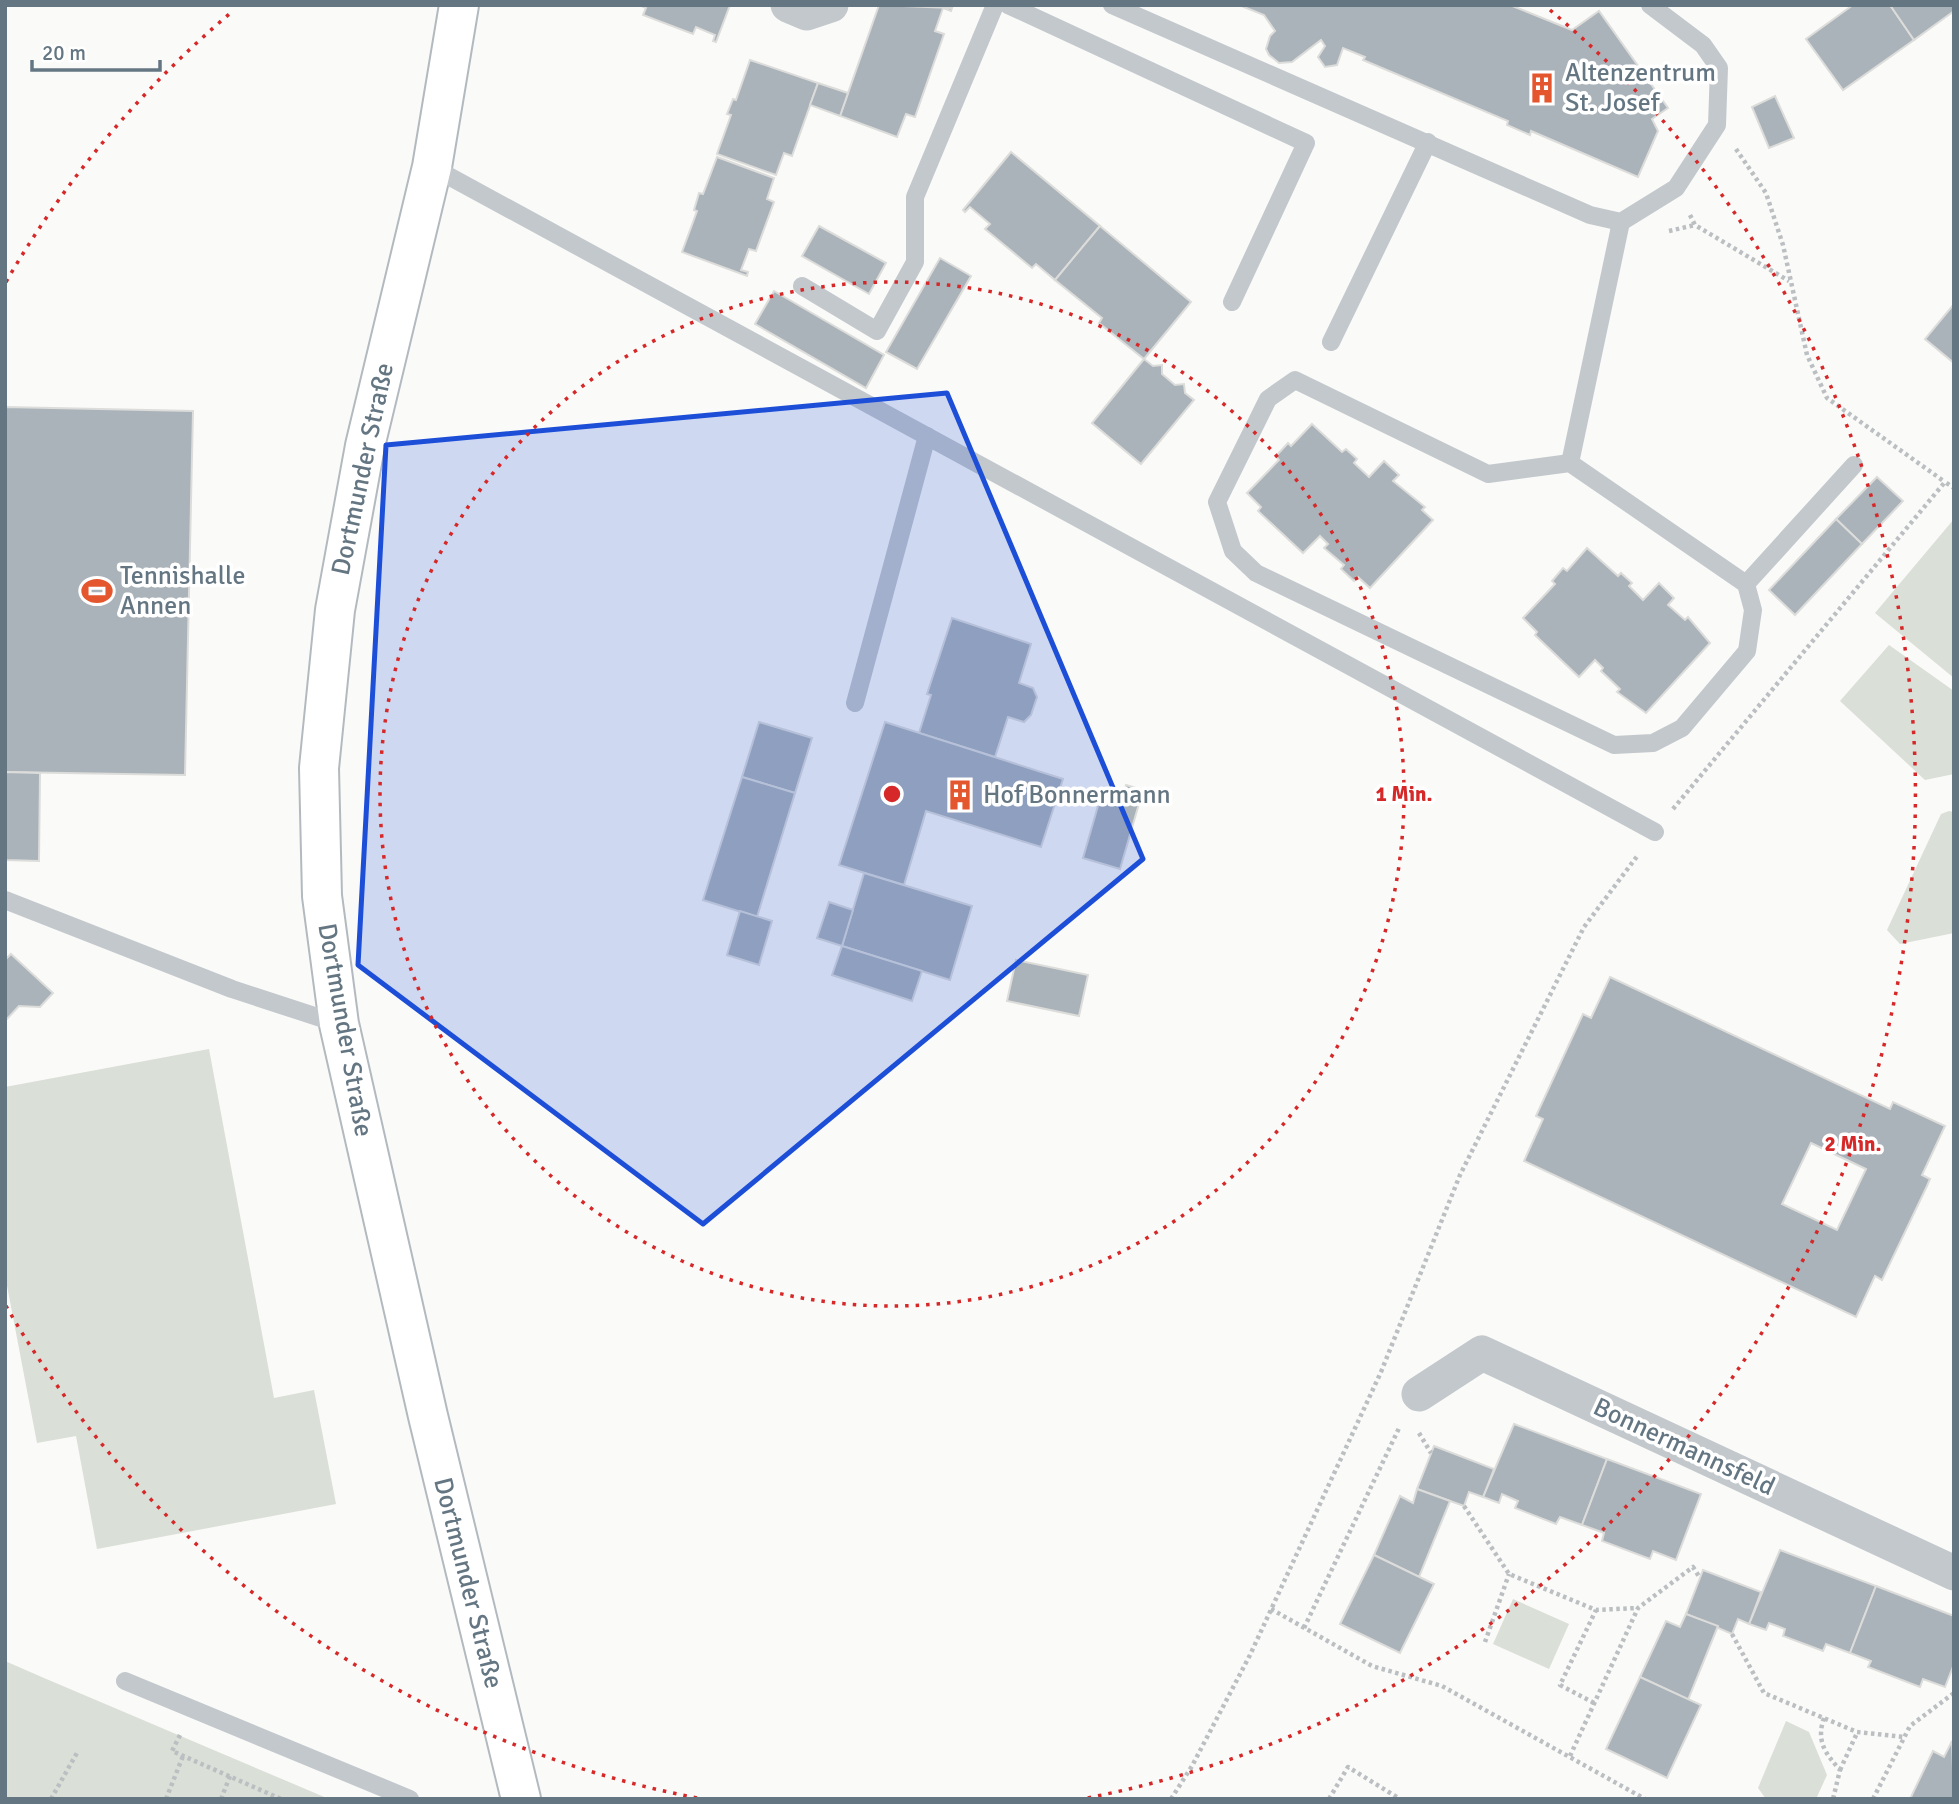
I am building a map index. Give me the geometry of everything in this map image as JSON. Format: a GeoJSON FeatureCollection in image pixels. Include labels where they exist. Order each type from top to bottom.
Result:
{"type":"FeatureCollection","features":[{"type":"Feature","properties":{"kind":"main road","name":"Dortmunder Straße"},"geometry":{"type":"LineString","coordinates":[[459,5],[432,167],[365,446],[335,610],[319,768],[322,896],[339,1024],[428,1416],[520,1799]]}},
{"type":"Feature","properties":{"kind":"street"},"geometry":{"type":"LineString","coordinates":[[788,5],[807,13],[831,5]]}},
{"type":"Feature","properties":{"kind":"street","name":"Bonnermannsfeld"},"geometry":{"type":"LineString","coordinates":[[1419,1394],[1482,1353],[1954,1573]]}},
{"type":"Feature","properties":{"kind":"lane"},"geometry":{"type":"LineString","coordinates":[[802,286],[877,331],[915,262],[915,197],[995,5]]}},
{"type":"Feature","properties":{"kind":"lane"},"geometry":{"type":"LineString","coordinates":[[1008,5],[1306,143],[1232,302]]}},
{"type":"Feature","properties":{"kind":"lane"},"geometry":{"type":"LineString","coordinates":[[1111,5],[1590,215],[1621,222],[1676,188],[1717,125],[1719,68],[1703,45],[1650,5]]}},
{"type":"Feature","properties":{"kind":"lane"},"geometry":{"type":"LineString","coordinates":[[1331,342],[1428,142]]}},
{"type":"Feature","properties":{"kind":"lane"},"geometry":{"type":"LineString","coordinates":[[432,167],[1655,832]]}},
{"type":"Feature","properties":{"kind":"lane"},"geometry":{"type":"LineString","coordinates":[[1570,463],[1621,222]]}},
{"type":"Feature","properties":{"kind":"lane"},"geometry":{"type":"LineString","coordinates":[[1295,380],[1488,474],[1570,463],[1746,584],[1753,610],[1747,651],[1682,728],[1653,743],[1614,745],[1256,573],[1233,551],[1217,502],[1268,400],[1295,380]]}},
{"type":"Feature","properties":{"kind":"lane"},"geometry":{"type":"LineString","coordinates":[[855,703],[927,436]]}},
{"type":"Feature","properties":{"kind":"lane"},"geometry":{"type":"LineString","coordinates":[[1746,584],[1854,465]]}},
{"type":"Feature","properties":{"kind":"lane"},"geometry":{"type":"LineString","coordinates":[[5,900],[232,989],[339,1024]]}},
{"type":"Feature","properties":{"kind":"lane"},"geometry":{"type":"LineString","coordinates":[[125,1681],[410,1799]]}},
{"type":"Feature","properties":{"kind":"path"},"geometry":{"type":"LineString","coordinates":[[1717,125],[1766,193],[1783,245],[1807,355],[1828,398],[1954,488]]}},
{"type":"Feature","properties":{"kind":"path"},"geometry":{"type":"LineString","coordinates":[[1676,188],[1695,225],[1790,281]]}},
{"type":"Feature","properties":{"kind":"path"},"geometry":{"type":"LineString","coordinates":[[1171,1799],[1192,1766],[1271,1609],[1381,1372],[1460,1175],[1584,927],[1655,832],[1945,482]]}},
{"type":"Feature","properties":{"kind":"path"},"geometry":{"type":"LineString","coordinates":[[1304,1628],[1406,1414],[1419,1394]]}},
{"type":"Feature","properties":{"kind":"path"},"geometry":{"type":"LineString","coordinates":[[1464,1506],[1509,1574],[1596,1610],[1638,1608]]}},
{"type":"Feature","properties":{"kind":"path"},"geometry":{"type":"LineString","coordinates":[[1570,1756],[1638,1608],[1693,1567],[1700,1578]]}},
{"type":"Feature","properties":{"kind":"path"},"geometry":{"type":"LineString","coordinates":[[1485,1642],[1509,1574]]}},
{"type":"Feature","properties":{"kind":"path"},"geometry":{"type":"LineString","coordinates":[[1271,1609],[1372,1666],[1442,1686],[1645,1799]]}},
{"type":"Feature","properties":{"kind":"path"},"geometry":{"type":"LineString","coordinates":[[1594,1703],[1560,1685],[1596,1610]]}},
{"type":"Feature","properties":{"kind":"path"},"geometry":{"type":"LineString","coordinates":[[1732,1634],[1764,1693],[1857,1732],[1904,1737]]}},
{"type":"Feature","properties":{"kind":"path"},"geometry":{"type":"LineString","coordinates":[[1873,1799],[1910,1726],[1954,1693]]}},
{"type":"Feature","properties":{"kind":"path"},"geometry":{"type":"LineString","coordinates":[[1824,1718],[1819,1733],[1825,1753],[1840,1770]]}},
{"type":"Feature","properties":{"kind":"path"},"geometry":{"type":"LineString","coordinates":[[1833,1799],[1840,1770],[1857,1732]]}},
{"type":"Feature","properties":{"kind":"path"},"geometry":{"type":"LineString","coordinates":[[51,1799],[78,1751]]}},
{"type":"Feature","properties":{"kind":"path"},"geometry":{"type":"LineString","coordinates":[[173,1751],[279,1799]]}},
{"type":"Feature","properties":{"kind":"path"},"geometry":{"type":"LineString","coordinates":[[166,1799],[184,1756]]}},
{"type":"Feature","properties":{"kind":"path"},"geometry":{"type":"LineString","coordinates":[[1328,1799],[1348,1767],[1400,1799]]}},
{"type":"Feature","properties":{"kind":"path"},"geometry":{"type":"LineString","coordinates":[[221,1799],[230,1776]]}},
{"type":"Feature","properties":{"kind":"highlighted area"},"geometry":{"type":"Polygon","coordinates":[[[947,393],[1143,859],[703,1224],[358,965],[386,445],[947,393]]]}},
{"type":"Feature","properties":{"kind":"shaded area"},"geometry":{"type":"Polygon","coordinates":[[[1954,519],[1954,678],[1875,613],[1954,519]]]}},
{"type":"Feature","properties":{"kind":"shaded area"},"geometry":{"type":"Polygon","coordinates":[[[1889,645],[1954,691],[1954,774],[1925,780],[1840,701],[1889,645]]]}},
{"type":"Feature","properties":{"kind":"shaded area"},"geometry":{"type":"Polygon","coordinates":[[[1954,812],[1954,933],[1900,944],[1887,930],[1941,814],[1954,812]]]}},
{"type":"Feature","properties":{"kind":"shaded area"},"geometry":{"type":"Polygon","coordinates":[[[209,1049],[274,1398],[314,1390],[336,1504],[97,1549],[76,1436],[37,1443],[5,1275],[5,1087],[209,1049]]]}},
{"type":"Feature","properties":{"kind":"shaded area"},"geometry":{"type":"Polygon","coordinates":[[[1513,1599],[1569,1624],[1549,1669],[1493,1644],[1513,1599]]]}},
{"type":"Feature","properties":{"kind":"shaded area"},"geometry":{"type":"Polygon","coordinates":[[[5,1661],[44,1678],[329,1799],[5,1799],[5,1661]]]}},
{"type":"Feature","properties":{"kind":"shaded area"},"geometry":{"type":"Polygon","coordinates":[[[1786,1721],[1809,1732],[1827,1775],[1816,1799],[1766,1799],[1758,1788],[1786,1721]]]}},
{"type":"Feature","properties":{"kind":"building"},"geometry":{"type":"Polygon","coordinates":[[[639,5],[730,5],[716,42],[713,41],[715,35],[696,27],[693,34],[643,15],[646,8],[639,5]]]}},
{"type":"Feature","properties":{"kind":"building"},"geometry":{"type":"Polygon","coordinates":[[[879,5],[952,8],[951,11],[943,8],[935,31],[944,34],[915,117],[906,114],[897,137],[840,116],[879,5]]]}},
{"type":"Feature","properties":{"kind":"building","name":"Altenzentrum St. Josef"},"geometry":{"type":"Polygon","coordinates":[[[1239,5],[1510,5],[1572,30],[1599,11],[1668,108],[1652,119],[1658,131],[1638,177],[1531,131],[1530,135],[1507,125],[1508,121],[1363,60],[1365,57],[1343,48],[1337,65],[1325,67],[1318,57],[1325,46],[1321,40],[1292,62],[1279,63],[1266,49],[1270,36],[1275,31],[1264,15],[1239,5]]]}},
{"type":"Feature","properties":{"kind":"building"},"geometry":{"type":"Polygon","coordinates":[[[1853,5],[1890,5],[1914,40],[1843,90],[1806,39],[1853,5]]]}},
{"type":"Feature","properties":{"kind":"building"},"geometry":{"type":"Polygon","coordinates":[[[1890,5],[1954,5],[1954,11],[1914,40],[1890,5]]]}},
{"type":"Feature","properties":{"kind":"building"},"geometry":{"type":"Polygon","coordinates":[[[750,60],[818,83],[792,156],[784,153],[776,175],[717,154],[731,115],[727,114],[733,99],[736,100],[750,60]]]}},
{"type":"Feature","properties":{"kind":"building"},"geometry":{"type":"Polygon","coordinates":[[[818,83],[848,93],[840,116],[810,105],[818,83]]]}},
{"type":"Feature","properties":{"kind":"building"},"geometry":{"type":"Polygon","coordinates":[[[1775,96],[1794,138],[1769,148],[1752,107],[1775,96]]]}},
{"type":"Feature","properties":{"kind":"building"},"geometry":{"type":"Polygon","coordinates":[[[1011,152],[1100,226],[1055,280],[1036,264],[1032,268],[985,229],[990,224],[970,207],[965,212],[963,210],[1011,152]]]}},
{"type":"Feature","properties":{"kind":"building"},"geometry":{"type":"Polygon","coordinates":[[[717,157],[774,178],[767,199],[774,202],[756,251],[749,249],[741,270],[748,272],[747,276],[682,252],[697,211],[694,210],[699,193],[703,194],[717,157]]]}},
{"type":"Feature","properties":{"kind":"building"},"geometry":{"type":"Polygon","coordinates":[[[819,226],[886,263],[869,294],[802,256],[819,226]]]}},
{"type":"Feature","properties":{"kind":"building"},"geometry":{"type":"Polygon","coordinates":[[[1100,226],[1191,302],[1144,359],[1099,323],[1102,318],[1055,280],[1100,226]]]}},
{"type":"Feature","properties":{"kind":"building"},"geometry":{"type":"Polygon","coordinates":[[[940,258],[971,276],[917,369],[886,352],[940,258]]]}},
{"type":"Feature","properties":{"kind":"building"},"geometry":{"type":"Polygon","coordinates":[[[774,291],[884,355],[866,388],[755,324],[774,291]]]}},
{"type":"Feature","properties":{"kind":"building"},"geometry":{"type":"Polygon","coordinates":[[[1954,304],[1954,363],[1925,339],[1954,304]]]}},
{"type":"Feature","properties":{"kind":"building"},"geometry":{"type":"Polygon","coordinates":[[[1144,359],[1153,366],[1162,365],[1162,374],[1175,385],[1184,384],[1185,393],[1194,400],[1141,464],[1092,423],[1144,359]]]}},
{"type":"Feature","properties":{"kind":"building","name":"Tennishalle Annen"},"geometry":{"type":"Polygon","coordinates":[[[5,407],[193,411],[185,775],[5,772],[5,407]]]}},
{"type":"Feature","properties":{"kind":"building"},"geometry":{"type":"Polygon","coordinates":[[[1312,424],[1342,452],[1346,449],[1357,459],[1354,463],[1369,477],[1384,461],[1399,475],[1393,481],[1425,507],[1422,510],[1433,520],[1370,588],[1358,577],[1354,581],[1341,569],[1344,565],[1324,548],[1328,544],[1320,536],[1303,553],[1258,511],[1261,507],[1247,493],[1279,460],[1276,456],[1288,443],[1291,446],[1312,424]]]}},
{"type":"Feature","properties":{"kind":"building"},"geometry":{"type":"Polygon","coordinates":[[[1877,477],[1903,501],[1862,544],[1836,519],[1877,477]]]}},
{"type":"Feature","properties":{"kind":"building"},"geometry":{"type":"Polygon","coordinates":[[[1836,519],[1862,544],[1795,615],[1769,590],[1836,519]]]}},
{"type":"Feature","properties":{"kind":"building"},"geometry":{"type":"Polygon","coordinates":[[[1587,548],[1618,576],[1621,573],[1632,583],[1629,586],[1643,600],[1659,583],[1674,598],[1668,605],[1685,620],[1688,617],[1710,643],[1646,713],[1617,692],[1620,689],[1601,671],[1603,668],[1595,660],[1579,677],[1535,635],[1537,632],[1523,618],[1555,584],[1552,581],[1563,568],[1567,571],[1587,548]]]}},
{"type":"Feature","properties":{"kind":"building"},"geometry":{"type":"Polygon","coordinates":[[[952,618],[1031,644],[1019,683],[1033,688],[1037,697],[1031,715],[1024,722],[1008,717],[995,757],[919,733],[931,695],[927,694],[952,618]]]}},
{"type":"Feature","properties":{"kind":"building"},"geometry":{"type":"Polygon","coordinates":[[[759,722],[812,738],[795,793],[742,777],[759,722]]]}},
{"type":"Feature","properties":{"kind":"building","name":"Hof Bonnermann"},"geometry":{"type":"Polygon","coordinates":[[[885,722],[1063,779],[1041,847],[926,811],[904,885],[839,865],[885,722]]]}},
{"type":"Feature","properties":{"kind":"building"},"geometry":{"type":"Polygon","coordinates":[[[5,772],[40,773],[39,861],[5,860],[5,772]]]}},
{"type":"Feature","properties":{"kind":"building"},"geometry":{"type":"Polygon","coordinates":[[[742,777],[795,793],[757,917],[703,900],[742,777]]]}},
{"type":"Feature","properties":{"kind":"building"},"geometry":{"type":"Polygon","coordinates":[[[1126,785],[1143,790],[1120,869],[1083,858],[1100,799],[1120,804],[1126,785]]]}},
{"type":"Feature","properties":{"kind":"building"},"geometry":{"type":"Polygon","coordinates":[[[864,873],[972,906],[950,980],[842,946],[864,873]]]}},
{"type":"Feature","properties":{"kind":"building"},"geometry":{"type":"Polygon","coordinates":[[[829,902],[853,910],[842,946],[817,938],[829,902]]]}},
{"type":"Feature","properties":{"kind":"building"},"geometry":{"type":"Polygon","coordinates":[[[740,911],[772,921],[759,965],[727,955],[740,911]]]}},
{"type":"Feature","properties":{"kind":"building"},"geometry":{"type":"Polygon","coordinates":[[[842,946],[922,971],[912,1001],[832,975],[842,946]]]}},
{"type":"Feature","properties":{"kind":"building"},"geometry":{"type":"Polygon","coordinates":[[[11,954],[53,993],[40,1007],[19,1006],[5,1021],[5,960],[11,954]]]}},
{"type":"Feature","properties":{"kind":"building"},"geometry":{"type":"Polygon","coordinates":[[[1016,960],[1088,975],[1079,1016],[1007,1001],[1016,960]]]}},
{"type":"Feature","properties":{"kind":"building"},"geometry":{"type":"Polygon","coordinates":[[[1610,977],[1890,1109],[1893,1102],[1945,1126],[1922,1175],[1930,1179],[1927,1186],[1882,1280],[1875,1276],[1856,1317],[1524,1161],[1543,1119],[1536,1116],[1583,1014],[1591,1018],[1610,977]],[[1811,1143],[1782,1204],[1837,1230],[1866,1169],[1811,1143]]]}},
{"type":"Feature","properties":{"kind":"building"},"geometry":{"type":"Polygon","coordinates":[[[1514,1424],[1607,1459],[1582,1525],[1560,1517],[1556,1524],[1515,1508],[1518,1501],[1502,1494],[1499,1503],[1483,1497],[1514,1424]]]}},
{"type":"Feature","properties":{"kind":"building"},"geometry":{"type":"Polygon","coordinates":[[[1434,1446],[1494,1469],[1483,1497],[1469,1492],[1464,1506],[1417,1489],[1434,1446]]]}},
{"type":"Feature","properties":{"kind":"building"},"geometry":{"type":"Polygon","coordinates":[[[1607,1459],[1701,1494],[1676,1560],[1653,1551],[1650,1559],[1602,1541],[1604,1533],[1582,1525],[1607,1459]]]}},
{"type":"Feature","properties":{"kind":"building"},"geometry":{"type":"Polygon","coordinates":[[[1417,1489],[1450,1501],[1419,1577],[1374,1555],[1400,1496],[1413,1503],[1417,1489]]]}},
{"type":"Feature","properties":{"kind":"building"},"geometry":{"type":"Polygon","coordinates":[[[1780,1550],[1876,1586],[1850,1653],[1826,1644],[1823,1651],[1783,1636],[1785,1629],[1769,1623],[1766,1630],[1749,1624],[1780,1550]]]}},
{"type":"Feature","properties":{"kind":"building"},"geometry":{"type":"Polygon","coordinates":[[[1374,1555],[1434,1584],[1400,1653],[1340,1624],[1374,1555]]]}},
{"type":"Feature","properties":{"kind":"building"},"geometry":{"type":"Polygon","coordinates":[[[1703,1570],[1761,1592],[1749,1624],[1738,1619],[1732,1634],[1686,1614],[1703,1570]]]}},
{"type":"Feature","properties":{"kind":"building"},"geometry":{"type":"Polygon","coordinates":[[[1876,1586],[1954,1616],[1954,1664],[1945,1687],[1923,1679],[1920,1687],[1868,1667],[1871,1661],[1850,1653],[1876,1586]]]}},
{"type":"Feature","properties":{"kind":"building"},"geometry":{"type":"Polygon","coordinates":[[[1686,1614],[1718,1626],[1688,1700],[1640,1677],[1666,1621],[1680,1627],[1686,1614]]]}},
{"type":"Feature","properties":{"kind":"building"},"geometry":{"type":"Polygon","coordinates":[[[1640,1677],[1701,1705],[1667,1778],[1606,1749],[1640,1677]]]}},
{"type":"Feature","properties":{"kind":"building"},"geometry":{"type":"Polygon","coordinates":[[[1952,1741],[1954,1799],[1910,1799],[1933,1751],[1944,1757],[1952,1741]]]}},
{"type":"Feature","properties":{"kind":"place","name":"Altenzentrum St. Josef"},"geometry":{"type":"Point","coordinates":[1542,88]}},
{"type":"Feature","properties":{"kind":"place","name":"Tennishalle Annen"},"geometry":{"type":"Point","coordinates":[97,591]}},
{"type":"Feature","properties":{"kind":"place","name":"Hof Bonnermann"},"geometry":{"type":"Point","coordinates":[960,795]}}]}
